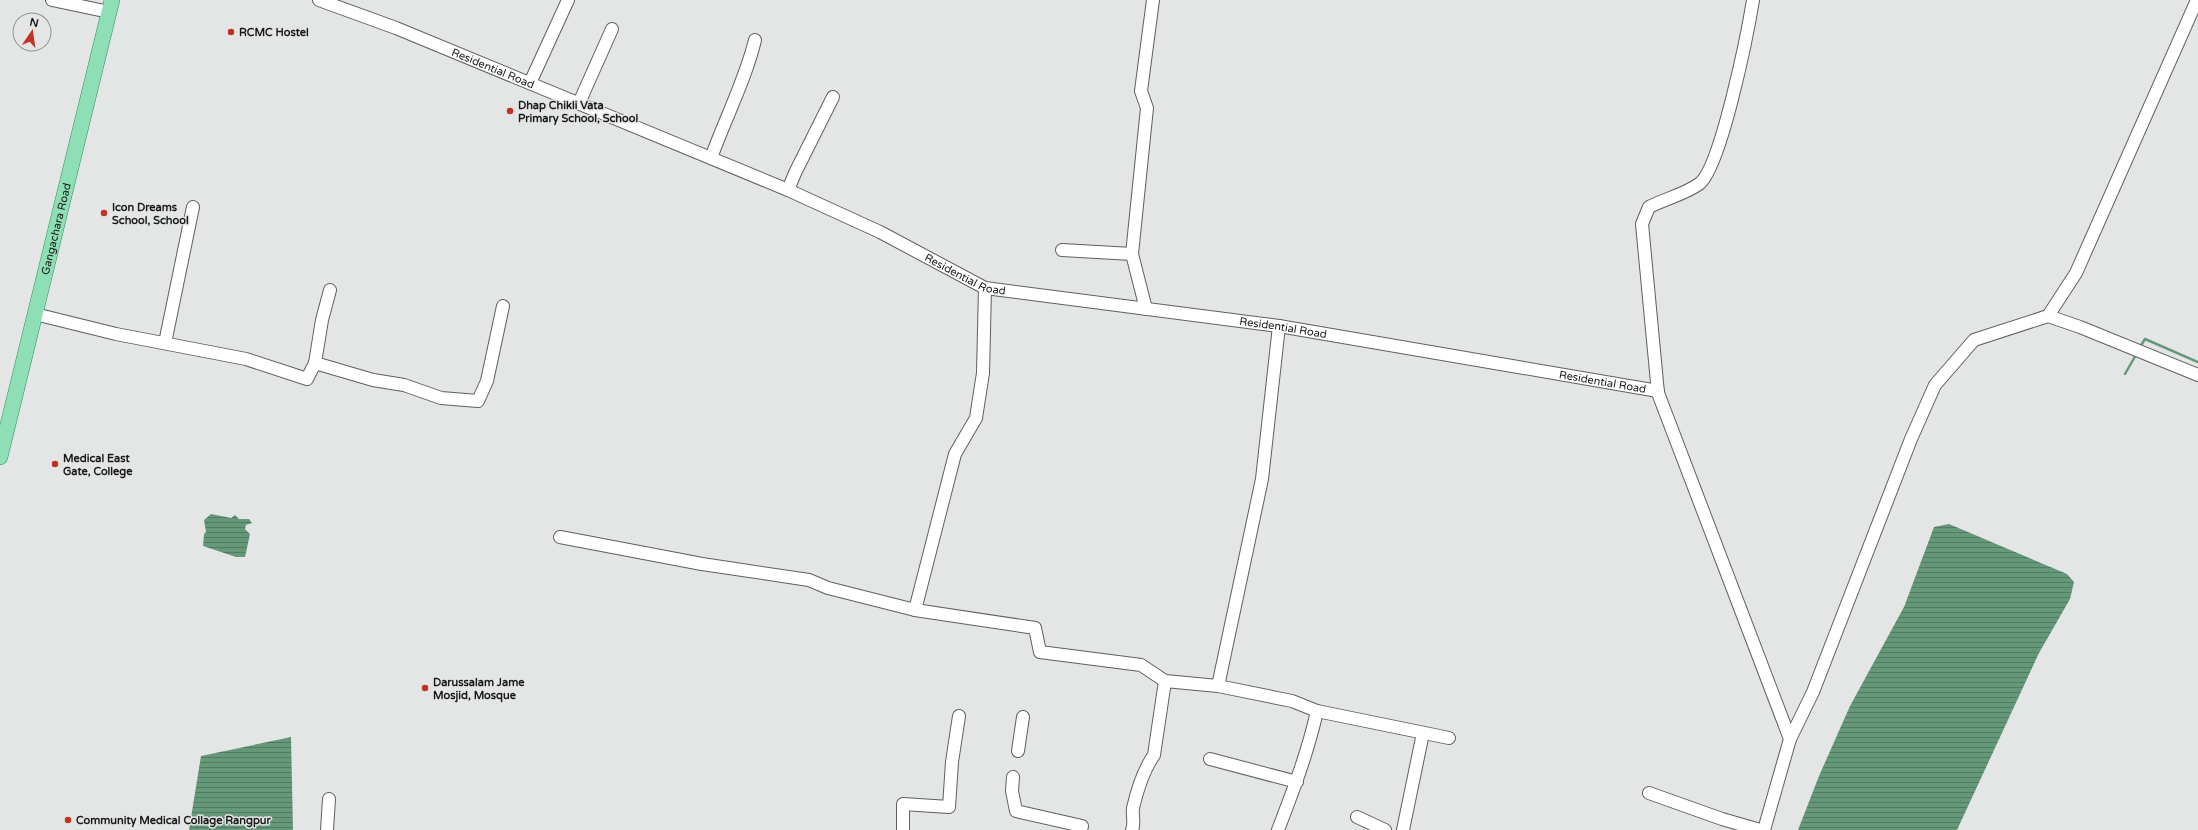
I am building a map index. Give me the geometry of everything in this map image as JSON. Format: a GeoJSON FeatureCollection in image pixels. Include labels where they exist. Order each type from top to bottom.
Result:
{"type":"FeatureCollection","features":[{"type":"Feature","properties":{"kind":"main road","name":"Gangachara Road"},"geometry":{"type":"LineString","coordinates":[[0,458],[111,6]]}},
{"type":"Feature","properties":{"kind":"street"},"geometry":{"type":"LineString","coordinates":[[52,0],[111,6]]}},
{"type":"Feature","properties":{"kind":"street","name":"Residential Road"},"geometry":{"type":"LineString","coordinates":[[319,0],[396,28],[788,190],[880,232],[985,288],[1279,326],[1658,391]]}},
{"type":"Feature","properties":{"kind":"street"},"geometry":{"type":"LineString","coordinates":[[530,83],[568,0]]}},
{"type":"Feature","properties":{"kind":"street"},"geometry":{"type":"LineString","coordinates":[[1146,309],[1132,254],[1147,108],[1141,91],[1153,0]]}},
{"type":"Feature","properties":{"kind":"street"},"geometry":{"type":"LineString","coordinates":[[1753,0],[1745,51],[1716,153],[1708,172],[1700,184],[1649,207],[1642,224],[1658,391],[1790,740]]}},
{"type":"Feature","properties":{"kind":"street"},"geometry":{"type":"LineString","coordinates":[[2048,316],[2076,273],[2197,0]]}},
{"type":"Feature","properties":{"kind":"street"},"geometry":{"type":"LineString","coordinates":[[579,104],[612,28]]}},
{"type":"Feature","properties":{"kind":"street"},"geometry":{"type":"LineString","coordinates":[[711,158],[728,113],[748,68],[755,40]]}},
{"type":"Feature","properties":{"kind":"street"},"geometry":{"type":"LineString","coordinates":[[788,190],[794,173],[833,96]]}},
{"type":"Feature","properties":{"kind":"street"},"geometry":{"type":"LineString","coordinates":[[165,343],[193,207]]}},
{"type":"Feature","properties":{"kind":"street"},"geometry":{"type":"LineString","coordinates":[[1062,250],[1132,254]]}},
{"type":"Feature","properties":{"kind":"street"},"geometry":{"type":"LineString","coordinates":[[915,610],[956,454],[976,418],[983,373],[985,288]]}},
{"type":"Feature","properties":{"kind":"street"},"geometry":{"type":"LineString","coordinates":[[35,314],[165,343],[246,359],[307,379],[315,363],[322,320],[330,290]]}},
{"type":"Feature","properties":{"kind":"street"},"geometry":{"type":"LineString","coordinates":[[315,363],[373,380],[404,385],[441,398],[478,401],[486,381],[503,306]]}},
{"type":"Feature","properties":{"kind":"street"},"geometry":{"type":"LineString","coordinates":[[1764,830],[1790,740],[1813,692],[1911,439],[1935,385],[1974,340],[2048,316],[2080,327],[2198,375]]}},
{"type":"Feature","properties":{"kind":"street"},"geometry":{"type":"LineString","coordinates":[[1218,686],[1262,478],[1279,326]]}},
{"type":"Feature","properties":{"kind":"street"},"geometry":{"type":"LineString","coordinates":[[560,537],[688,562],[808,580],[828,588],[915,610],[1035,628],[1040,652],[1140,665],[1165,681],[1218,686],[1292,701],[1316,711],[1449,738]]}},
{"type":"Feature","properties":{"kind":"street"},"geometry":{"type":"LineString","coordinates":[[1132,830],[1134,825],[1133,810],[1147,764],[1154,755],[1165,681]]}},
{"type":"Feature","properties":{"kind":"street"},"geometry":{"type":"LineString","coordinates":[[1278,830],[1297,782],[1311,737],[1316,711]]}},
{"type":"Feature","properties":{"kind":"street"},"geometry":{"type":"LineString","coordinates":[[902,830],[903,804],[949,807],[959,716]]}},
{"type":"Feature","properties":{"kind":"street"},"geometry":{"type":"LineString","coordinates":[[1018,751],[1023,717]]}},
{"type":"Feature","properties":{"kind":"street"},"geometry":{"type":"LineString","coordinates":[[1403,830],[1423,733]]}},
{"type":"Feature","properties":{"kind":"street"},"geometry":{"type":"LineString","coordinates":[[1210,759],[1297,782]]}},
{"type":"Feature","properties":{"kind":"street"},"geometry":{"type":"LineString","coordinates":[[1013,777],[1012,791],[1016,811],[1082,826],[1081,830]]}},
{"type":"Feature","properties":{"kind":"street"},"geometry":{"type":"LineString","coordinates":[[1649,793],[1722,819],[1760,830]]}},
{"type":"Feature","properties":{"kind":"street"},"geometry":{"type":"LineString","coordinates":[[327,830],[329,799]]}},
{"type":"Feature","properties":{"kind":"street"},"geometry":{"type":"LineString","coordinates":[[1357,817],[1385,830]]}},
{"type":"Feature","properties":{"kind":"shaded area"},"geometry":{"type":"Polygon","coordinates":[[[211,514],[231,518],[235,515],[239,519],[249,519],[252,523],[246,525],[245,529],[250,534],[245,557],[236,557],[203,546],[204,534],[206,532],[204,520],[211,514]]]}},
{"type":"Feature","properties":{"kind":"shaded area"},"geometry":{"type":"Polygon","coordinates":[[[1949,524],[2067,574],[2074,582],[2070,599],[2039,653],[1957,830],[1798,830],[1819,776],[1850,706],[1904,607],[1934,527],[1949,524]]]}},
{"type":"Feature","properties":{"kind":"shaded area"},"geometry":{"type":"Polygon","coordinates":[[[291,737],[293,830],[189,830],[201,756],[291,737]]]}},
{"type":"Feature","properties":{"kind":"waterway"},"geometry":{"type":"LineString","coordinates":[[2140,347],[2145,339],[2198,362]]}},
{"type":"Feature","properties":{"kind":"waterway"},"geometry":{"type":"LineString","coordinates":[[2125,374],[2137,353]]}},
{"type":"Feature","properties":{"kind":"place","name":"RCMC Hostel"},"geometry":{"type":"Point","coordinates":[231,32]}},
{"type":"Feature","properties":{"kind":"place","name":"Dhap Chikli Vata Primary School, School"},"geometry":{"type":"Point","coordinates":[510,111]}},
{"type":"Feature","properties":{"kind":"place","name":"Icon Dreams School, School"},"geometry":{"type":"Point","coordinates":[104,213]}},
{"type":"Feature","properties":{"kind":"place","name":"Medical East Gate, College"},"geometry":{"type":"Point","coordinates":[55,464]}},
{"type":"Feature","properties":{"kind":"place","name":"Darussalam Jame Mosjid, Mosque"},"geometry":{"type":"Point","coordinates":[425,688]}},
{"type":"Feature","properties":{"kind":"place","name":"Community Medical Collage Rangpur"},"geometry":{"type":"Point","coordinates":[68,820]}}]}
